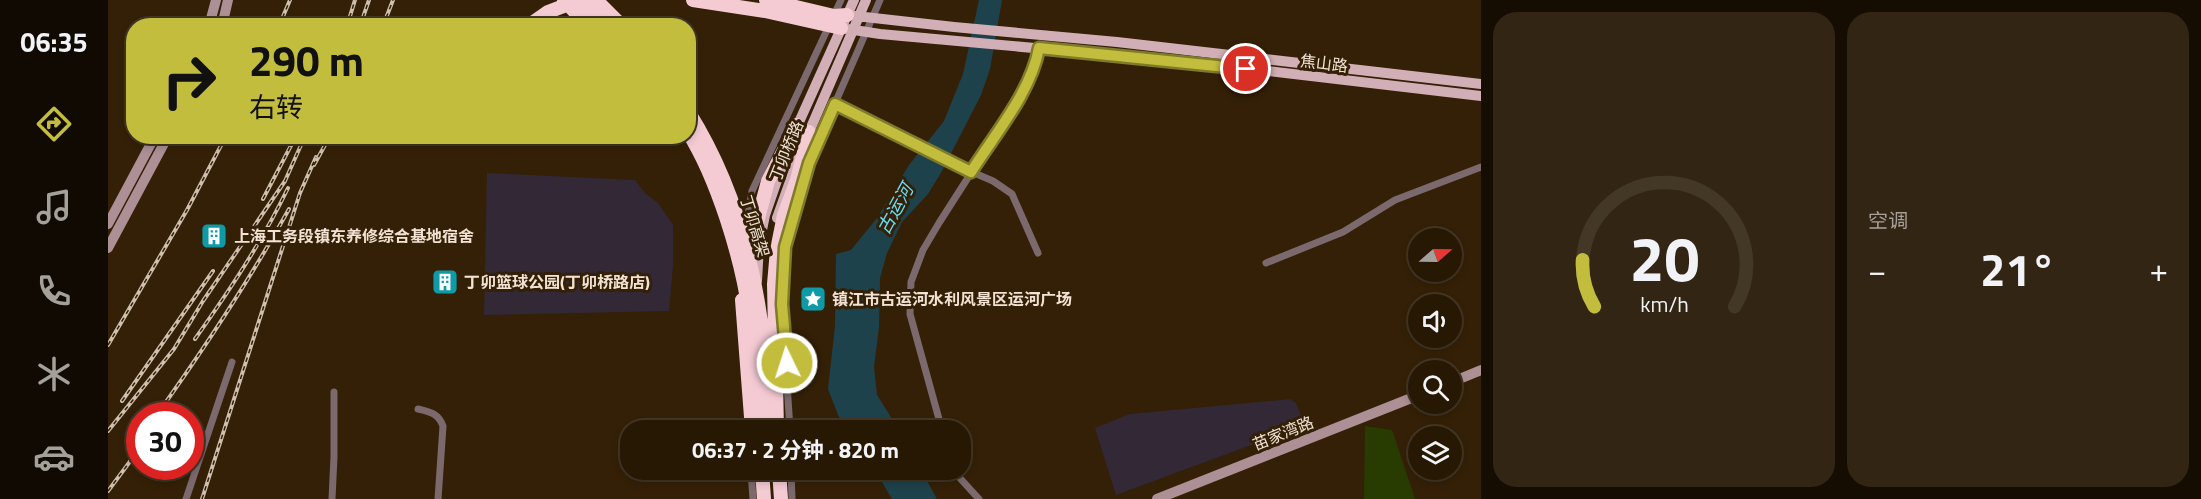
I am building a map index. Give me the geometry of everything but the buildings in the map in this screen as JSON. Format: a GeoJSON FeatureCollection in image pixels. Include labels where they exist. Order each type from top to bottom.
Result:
{"type":"FeatureCollection","features":[{"type":"Feature","properties":{"kind":"highway"},"geometry":{"type":"LineString","coordinates":[[564,0],[581,18]]}},
{"type":"Feature","properties":{"kind":"highway"},"geometry":{"type":"LineString","coordinates":[[539,18],[548,12],[580,0],[597,18]]}},
{"type":"Feature","properties":{"kind":"highway"},"geometry":{"type":"LineString","coordinates":[[596,0],[614,18]]}},
{"type":"Feature","properties":{"kind":"highway"},"geometry":{"type":"LineString","coordinates":[[693,0],[844,22]]}},
{"type":"Feature","properties":{"kind":"highway"},"geometry":{"type":"LineString","coordinates":[[766,0],[844,22]]}},
{"type":"Feature","properties":{"kind":"highway","name":"丁卯高架"},"geometry":{"type":"LineString","coordinates":[[696,125],[712,153],[747,249],[761,315],[759,420]]}},
{"type":"Feature","properties":{"kind":"highway"},"geometry":{"type":"LineString","coordinates":[[778,420],[774,284],[777,250],[784,215],[797,180],[803,128]]}},
{"type":"Feature","properties":{"kind":"highway"},"geometry":{"type":"LineString","coordinates":[[749,420],[742,298],[748,257],[768,181],[803,128]]}},
{"type":"Feature","properties":{"kind":"highway","name":"丁卯高架"},"geometry":{"type":"LineString","coordinates":[[694,144],[710,174],[731,235],[759,357],[767,420]]}},
{"type":"Feature","properties":{"kind":"highway"},"geometry":{"type":"LineString","coordinates":[[757,480],[758,499]]}},
{"type":"Feature","properties":{"kind":"highway"},"geometry":{"type":"LineString","coordinates":[[771,480],[772,499]]}},
{"type":"Feature","properties":{"kind":"highway"},"geometry":{"type":"LineString","coordinates":[[781,480],[782,499]]}},
{"type":"Feature","properties":{"kind":"main road","name":"丁卯桥路"},"geometry":{"type":"LineString","coordinates":[[759,420],[757,303],[759,245],[765,215],[803,128],[854,0]]}},
{"type":"Feature","properties":{"kind":"main road","name":"丁卯桥路"},"geometry":{"type":"LineString","coordinates":[[844,22],[866,0]]}},
{"type":"Feature","properties":{"kind":"main road","name":"焦山路"},"geometry":{"type":"LineString","coordinates":[[844,22],[872,18],[1018,32],[1481,84]]}},
{"type":"Feature","properties":{"kind":"main road","name":"焦山路"},"geometry":{"type":"LineString","coordinates":[[844,22],[866,33],[1199,63],[1481,96]]}},
{"type":"Feature","properties":{"kind":"main road","name":"丁卯桥路"},"geometry":{"type":"LineString","coordinates":[[777,420],[771,297],[772,240],[778,211],[791,175],[803,128]]}},
{"type":"Feature","properties":{"kind":"street"},"geometry":{"type":"LineString","coordinates":[[211,18],[216,0]]}},
{"type":"Feature","properties":{"kind":"street"},"geometry":{"type":"LineString","coordinates":[[224,18],[228,0]]}},
{"type":"Feature","properties":{"kind":"street"},"geometry":{"type":"LineString","coordinates":[[749,420],[740,331],[739,267],[752,191],[823,43],[844,22],[841,0]]}},
{"type":"Feature","properties":{"kind":"street"},"geometry":{"type":"LineString","coordinates":[[789,420],[782,304],[785,247],[809,163],[880,0]]}},
{"type":"Feature","properties":{"kind":"street"},"geometry":{"type":"LineString","coordinates":[[939,420],[910,314],[911,282],[923,250],[1024,90],[1036,65],[1039,48]]}},
{"type":"Feature","properties":{"kind":"street"},"geometry":{"type":"LineString","coordinates":[[835,104],[993,182],[1012,194],[1038,253]]}},
{"type":"Feature","properties":{"kind":"street"},"geometry":{"type":"LineString","coordinates":[[108,224],[150,144]]}},
{"type":"Feature","properties":{"kind":"street"},"geometry":{"type":"LineString","coordinates":[[108,248],[164,144]]}},
{"type":"Feature","properties":{"kind":"street"},"geometry":{"type":"LineString","coordinates":[[1266,263],[1343,232],[1395,200],[1481,167]]}},
{"type":"Feature","properties":{"kind":"street"},"geometry":{"type":"LineString","coordinates":[[186,499],[232,362]]}},
{"type":"Feature","properties":{"kind":"street"},"geometry":{"type":"LineString","coordinates":[[1462,378],[1481,370]]}},
{"type":"Feature","properties":{"kind":"street"},"geometry":{"type":"LineString","coordinates":[[332,499],[334,392]]}},
{"type":"Feature","properties":{"kind":"street","name":"苗家湾路"},"geometry":{"type":"LineString","coordinates":[[1157,499],[1408,399]]}},
{"type":"Feature","properties":{"kind":"street"},"geometry":{"type":"LineString","coordinates":[[418,409],[440,417],[443,426],[438,499]]}},
{"type":"Feature","properties":{"kind":"street"},"geometry":{"type":"LineString","coordinates":[[791,480],[792,499]]}},
{"type":"Feature","properties":{"kind":"street"},"geometry":{"type":"LineString","coordinates":[[962,480],[979,499]]}},
{"type":"Feature","properties":{"kind":"shaded area"},"geometry":{"type":"Polygon","coordinates":[[[487,173],[635,180],[645,193],[658,203],[673,225],[673,266],[669,311],[484,315],[487,173]]]}},
{"type":"Feature","properties":{"kind":"shaded area"},"geometry":{"type":"Polygon","coordinates":[[[1290,399],[1296,403],[1305,425],[1116,495],[1095,428],[1130,414],[1290,399]]]}},
{"type":"Feature","properties":{"kind":"green space"},"geometry":{"type":"Polygon","coordinates":[[[1365,426],[1392,430],[1415,499],[1364,499],[1365,426]]]}},
{"type":"Feature","properties":{"kind":"water","name":"古运河"},"geometry":{"type":"Polygon","coordinates":[[[979,0],[1002,0],[990,69],[981,95],[928,194],[902,222],[887,253],[880,278],[879,327],[874,367],[877,395],[893,420],[840,420],[828,389],[835,326],[836,254],[851,250],[877,218],[909,165],[944,121],[963,74],[979,0]]]}},
{"type":"Feature","properties":{"kind":"water"},"geometry":{"type":"Polygon","coordinates":[[[881,480],[927,480],[937,499],[892,499],[881,480]]]}},
{"type":"Feature","properties":{"kind":"railway"},"geometry":{"type":"LineString","coordinates":[[282,18],[290,0]]}},
{"type":"Feature","properties":{"kind":"railway"},"geometry":{"type":"LineString","coordinates":[[349,18],[355,0]]}},
{"type":"Feature","properties":{"kind":"railway"},"geometry":{"type":"LineString","coordinates":[[363,18],[369,0]]}},
{"type":"Feature","properties":{"kind":"railway"},"geometry":{"type":"LineString","coordinates":[[386,18],[393,0]]}},
{"type":"Feature","properties":{"kind":"railway"},"geometry":{"type":"LineString","coordinates":[[108,345],[187,210],[222,144]]}},
{"type":"Feature","properties":{"kind":"railway"},"geometry":{"type":"LineString","coordinates":[[263,199],[292,144]]}},
{"type":"Feature","properties":{"kind":"railway"},"geometry":{"type":"LineString","coordinates":[[108,431],[174,349],[203,301],[285,181],[301,144]]}},
{"type":"Feature","properties":{"kind":"railway"},"geometry":{"type":"LineString","coordinates":[[314,165],[326,144]]}},
{"type":"Feature","properties":{"kind":"railway"},"geometry":{"type":"LineString","coordinates":[[202,499],[300,193],[316,157]]}},
{"type":"Feature","properties":{"kind":"railway"},"geometry":{"type":"LineString","coordinates":[[195,339],[244,266],[288,188]]}},
{"type":"Feature","properties":{"kind":"railway"},"geometry":{"type":"LineString","coordinates":[[166,402],[226,314],[289,209]]}},
{"type":"Feature","properties":{"kind":"railway"},"geometry":{"type":"LineString","coordinates":[[122,401],[213,271]]}},
{"type":"Feature","properties":{"kind":"railway"},"geometry":{"type":"LineString","coordinates":[[108,491],[126,467]]}},
{"type":"Feature","properties":{"kind":"place","name":"上海工务段镇东养修综合基地宿舍"},"geometry":{"type":"Point","coordinates":[214,236]}},
{"type":"Feature","properties":{"kind":"place","name":"丁卯篮球公园(丁卯桥路店)"},"geometry":{"type":"Point","coordinates":[445,282]}},
{"type":"Feature","properties":{"kind":"place","name":"镇江市古运河水利风景区运河广场"},"geometry":{"type":"Point","coordinates":[813,299]}},
{"type":"Feature","properties":{"kind":"route"},"geometry":{"type":"LineString","coordinates":[[787,363],[782,304],[785,247],[809,163],[835,104],[971,172],[1024,90],[1036,65],[1039,48],[1246,69]]}}]}
